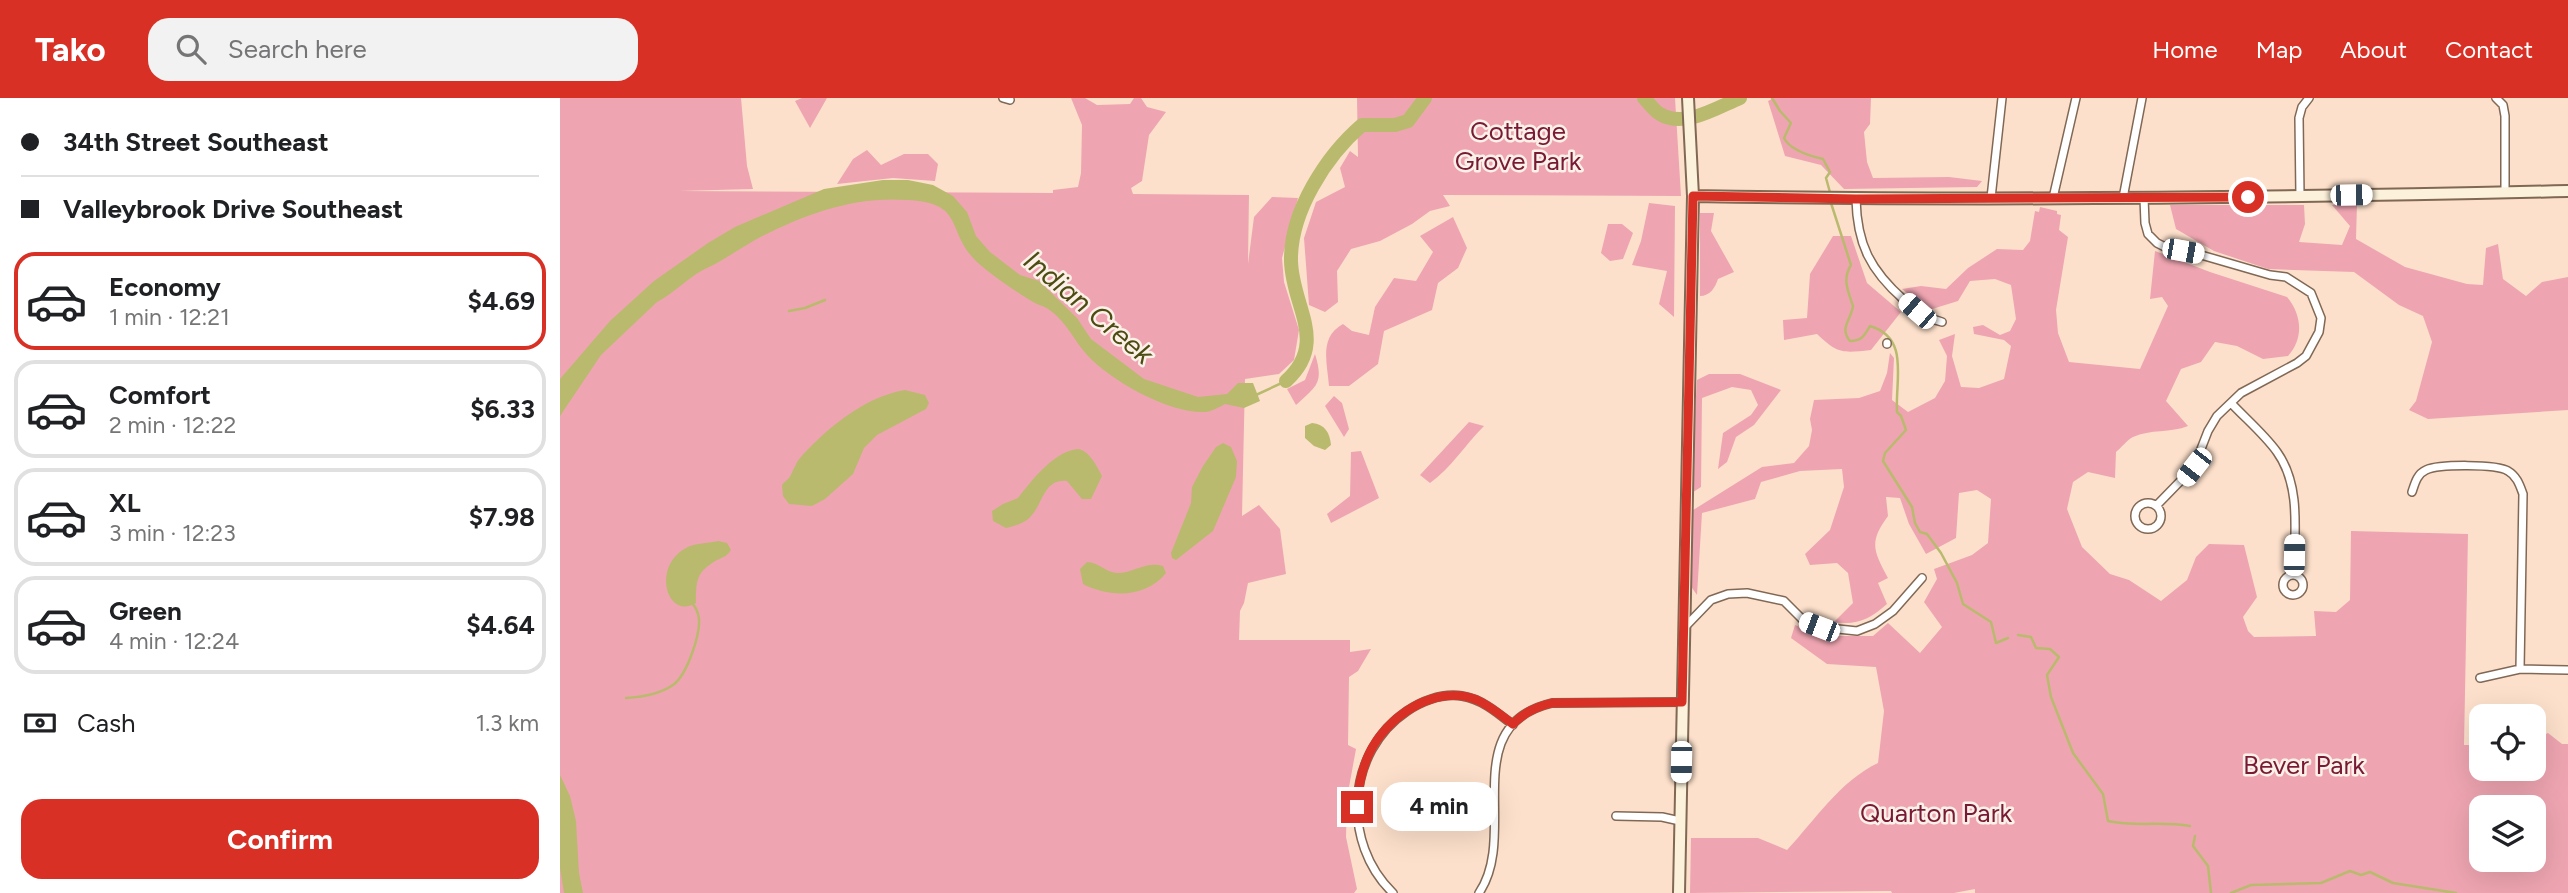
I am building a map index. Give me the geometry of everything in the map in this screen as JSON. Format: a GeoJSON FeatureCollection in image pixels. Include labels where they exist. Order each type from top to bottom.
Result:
{"type":"FeatureCollection","features":[{"type":"Feature","properties":{"kind":"street"},"geometry":{"type":"LineString","coordinates":[[1679,893],[1693,196],[1688,98]]}},
{"type":"Feature","properties":{"kind":"street"},"geometry":{"type":"LineString","coordinates":[[1991,198],[2002,98]]}},
{"type":"Feature","properties":{"kind":"street"},"geometry":{"type":"LineString","coordinates":[[2053,198],[2076,98]]}},
{"type":"Feature","properties":{"kind":"street"},"geometry":{"type":"LineString","coordinates":[[2123,198],[2142,98]]}},
{"type":"Feature","properties":{"kind":"street"},"geometry":{"type":"LineString","coordinates":[[2300,196],[2300,118],[2302,107],[2309,98]]}},
{"type":"Feature","properties":{"kind":"street"},"geometry":{"type":"LineString","coordinates":[[2496,98],[2503,106],[2505,116],[2505,193]]}},
{"type":"Feature","properties":{"kind":"street"},"geometry":{"type":"LineString","coordinates":[[1693,196],[1856,199],[2144,198],[2568,191]]}},
{"type":"Feature","properties":{"kind":"street"},"geometry":{"type":"LineString","coordinates":[[2144,198],[2148,234],[2157,243],[2169,249],[2286,277],[2311,293],[2321,318],[2319,332],[2306,356],[2251,387],[2217,416],[2194,467],[2156,506]]}},
{"type":"Feature","properties":{"kind":"street"},"geometry":{"type":"LineString","coordinates":[[1856,199],[1857,226],[1875,271],[1927,319],[1942,322]]}},
{"type":"Feature","properties":{"kind":"street"},"geometry":{"type":"LineString","coordinates":[[2231,403],[2278,454],[2290,479],[2294,494],[2294,575]]}},
{"type":"Feature","properties":{"kind":"street"},"geometry":{"type":"LineString","coordinates":[[2412,492],[2416,478],[2426,470],[2439,467],[2497,467],[2510,472],[2518,481],[2523,494],[2520,669]]}},
{"type":"Feature","properties":{"kind":"street"},"geometry":{"type":"LineString","coordinates":[[1683,629],[1711,600],[1728,594],[1747,593],[1784,601],[1804,621],[1819,627],[1857,631],[1875,624],[1893,611],[1922,578]]}},
{"type":"Feature","properties":{"kind":"street"},"geometry":{"type":"LineString","coordinates":[[2480,678],[2520,669],[2568,670]]}},
{"type":"Feature","properties":{"kind":"street"},"geometry":{"type":"LineString","coordinates":[[1393,893],[1372,869],[1358,827],[1357,807],[1363,770],[1379,737],[1415,706],[1444,696],[1462,696],[1477,700],[1513,724]]}},
{"type":"Feature","properties":{"kind":"street"},"geometry":{"type":"LineString","coordinates":[[1479,893],[1490,871],[1494,849],[1496,760],[1499,746],[1523,714],[1552,703],[1682,702]]}},
{"type":"Feature","properties":{"kind":"street"},"geometry":{"type":"LineString","coordinates":[[1616,816],[1662,817],[1680,821]]}},
{"type":"Feature","properties":{"kind":"green space"},"geometry":{"type":"Polygon","coordinates":[[[560,98],[741,98],[747,166],[753,189],[679,191],[1053,193],[1053,190],[1078,187],[1081,173],[1082,125],[1071,98],[1085,98],[1097,105],[1130,104],[1134,98],[1141,98],[1147,107],[1166,112],[1149,135],[1142,181],[1131,188],[1133,194],[1249,195],[1248,264],[1254,217],[1272,197],[1298,198],[1282,258],[1284,282],[1299,330],[1294,360],[1279,374],[1245,379],[1242,516],[1259,505],[1280,529],[1286,574],[1248,583],[1240,611],[1239,640],[1350,640],[1350,652],[1371,649],[1358,671],[1349,677],[1348,745],[1356,749],[1347,798],[1346,837],[1357,889],[1354,893],[560,893],[560,98]]]}},
{"type":"Feature","properties":{"kind":"green space"},"geometry":{"type":"Polygon","coordinates":[[[802,98],[827,98],[810,128],[795,101],[802,98]]]}},
{"type":"Feature","properties":{"kind":"green space","name":"Cottage Grove Park"},"geometry":{"type":"Polygon","coordinates":[[[1357,98],[1675,98],[1681,196],[1443,195],[1450,206],[1430,211],[1380,241],[1351,249],[1337,271],[1338,302],[1325,312],[1309,305],[1304,238],[1316,202],[1345,187],[1340,168],[1350,151],[1358,157],[1357,98]]]}},
{"type":"Feature","properties":{"kind":"green space"},"geometry":{"type":"Polygon","coordinates":[[[1774,98],[1871,98],[1870,124],[1864,132],[1867,162],[1873,178],[1949,177],[1982,181],[1977,187],[1844,189],[1821,165],[1785,156],[1768,101],[1774,98]]]}},
{"type":"Feature","properties":{"kind":"green space"},"geometry":{"type":"Polygon","coordinates":[[[867,150],[881,165],[904,154],[928,154],[938,164],[935,181],[893,178],[837,184],[853,159],[867,150]]]}},
{"type":"Feature","properties":{"kind":"green space"},"geometry":{"type":"Polygon","coordinates":[[[1649,203],[1675,206],[1674,317],[1659,304],[1667,271],[1632,265],[1641,241],[1649,203]]]}},
{"type":"Feature","properties":{"kind":"green space"},"geometry":{"type":"Polygon","coordinates":[[[2357,204],[2356,239],[2405,267],[2467,284],[2483,285],[2486,248],[2498,244],[2503,279],[2526,296],[2542,282],[2568,277],[2568,410],[2428,419],[2409,410],[2416,401],[2432,342],[2423,316],[2399,305],[2354,272],[2268,269],[2214,251],[2176,229],[2170,205],[2304,205],[2305,224],[2299,242],[2342,245],[2350,226],[2332,205],[2357,204]]]}},
{"type":"Feature","properties":{"kind":"green space"},"geometry":{"type":"Polygon","coordinates":[[[2040,207],[2057,211],[2057,214],[2061,215],[2059,230],[2068,237],[2056,310],[2058,333],[2069,362],[2140,369],[2168,306],[2162,297],[2150,299],[2155,251],[2287,297],[2296,311],[2299,326],[2297,342],[2288,356],[2263,359],[2237,346],[2215,342],[2201,362],[2181,369],[2166,401],[2188,426],[2131,438],[2116,452],[2115,478],[2088,472],[2073,482],[2067,509],[2082,547],[2110,574],[2129,580],[2161,601],[2187,580],[2196,557],[2209,544],[2244,545],[2257,597],[2243,617],[2248,631],[2254,637],[2316,636],[2314,611],[2336,612],[2350,600],[2351,531],[2468,534],[2464,745],[2469,745],[2469,781],[2546,781],[2546,734],[2562,744],[2568,744],[2568,893],[1975,893],[1975,889],[1954,893],[1690,893],[1691,838],[1758,838],[1787,850],[1840,791],[1878,763],[1884,711],[1876,667],[1827,664],[1791,638],[1795,625],[1821,636],[1873,636],[1888,623],[1920,653],[1942,627],[1924,602],[1937,579],[1934,569],[1972,555],[1988,543],[1991,499],[1977,490],[1959,493],[1956,538],[1926,554],[1909,524],[1900,498],[1886,497],[1888,516],[1878,533],[1875,546],[1888,578],[1878,583],[1887,604],[1869,617],[1849,623],[1834,622],[1853,603],[1848,573],[1837,563],[1810,565],[1805,554],[1830,530],[1844,487],[1842,469],[1800,471],[1761,482],[1755,499],[1702,513],[1697,595],[1690,585],[1690,512],[1762,467],[1794,463],[1809,446],[1814,400],[1859,398],[1880,391],[1887,373],[1890,353],[1894,358],[1892,400],[1908,412],[1935,398],[1945,381],[1947,356],[1939,340],[1955,334],[1952,356],[1961,387],[1979,388],[2004,379],[2011,346],[2004,340],[1974,334],[1973,327],[1983,325],[2000,335],[2010,331],[2016,319],[2011,285],[1995,279],[1970,281],[1958,301],[1929,310],[1902,289],[1921,286],[1946,289],[1968,268],[1997,249],[2023,250],[2030,241],[2035,211],[2039,212],[2040,207]]]}},
{"type":"Feature","properties":{"kind":"green space"},"geometry":{"type":"Polygon","coordinates":[[[1700,213],[1714,213],[1711,231],[1734,272],[1718,279],[1712,291],[1700,296],[1700,213]]]}},
{"type":"Feature","properties":{"kind":"green space"},"geometry":{"type":"Polygon","coordinates":[[[1453,217],[1467,248],[1458,268],[1438,283],[1432,310],[1384,331],[1378,364],[1349,386],[1329,386],[1326,351],[1327,343],[1335,329],[1343,324],[1352,331],[1369,335],[1375,307],[1394,278],[1416,281],[1433,252],[1420,236],[1453,217]]]}},
{"type":"Feature","properties":{"kind":"green space"},"geometry":{"type":"Polygon","coordinates":[[[1608,224],[1622,224],[1633,233],[1623,259],[1610,261],[1601,253],[1608,224]]]}},
{"type":"Feature","properties":{"kind":"green space"},"geometry":{"type":"Polygon","coordinates":[[[1833,236],[1851,236],[1867,283],[1901,312],[1871,350],[1841,351],[1817,334],[1784,340],[1783,320],[1807,318],[1810,274],[1833,236]]]}},
{"type":"Feature","properties":{"kind":"green space"},"geometry":{"type":"Polygon","coordinates":[[[1315,354],[1319,372],[1317,383],[1296,405],[1287,389],[1305,380],[1315,354]]]}},
{"type":"Feature","properties":{"kind":"green space"},"geometry":{"type":"Polygon","coordinates":[[[1709,374],[1740,374],[1781,390],[1754,425],[1736,437],[1727,462],[1718,469],[1723,433],[1751,415],[1758,405],[1751,390],[1732,387],[1702,398],[1701,487],[1690,494],[1697,380],[1709,374]]]}},
{"type":"Feature","properties":{"kind":"green space"},"geometry":{"type":"Polygon","coordinates":[[[1334,396],[1342,403],[1349,429],[1344,437],[1325,406],[1334,396]]]}},
{"type":"Feature","properties":{"kind":"green space"},"geometry":{"type":"Polygon","coordinates":[[[1469,422],[1484,426],[1430,483],[1420,475],[1469,422]]]}},
{"type":"Feature","properties":{"kind":"green space"},"geometry":{"type":"Polygon","coordinates":[[[1361,451],[1379,498],[1331,523],[1327,514],[1350,496],[1351,452],[1361,451]]]}},
{"type":"Feature","properties":{"kind":"shaded area"},"geometry":{"type":"Polygon","coordinates":[[[883,180],[908,180],[933,185],[953,196],[967,212],[976,236],[990,252],[1020,275],[1039,281],[1077,318],[1091,339],[1144,379],[1198,397],[1227,394],[1238,383],[1253,383],[1260,401],[1244,408],[1225,404],[1206,412],[1175,408],[1142,394],[1098,366],[1051,311],[1014,290],[976,261],[960,239],[947,212],[926,202],[887,200],[848,204],[810,215],[755,240],[695,275],[657,302],[601,355],[560,416],[560,379],[610,321],[654,281],[735,227],[824,189],[883,180]]]}},
{"type":"Feature","properties":{"kind":"shaded area"},"geometry":{"type":"Polygon","coordinates":[[[905,390],[925,395],[929,403],[926,409],[877,435],[864,448],[853,474],[825,499],[812,506],[789,504],[783,496],[782,485],[811,447],[847,415],[875,399],[905,390]]]}},
{"type":"Feature","properties":{"kind":"shaded area"},"geometry":{"type":"Polygon","coordinates":[[[1312,423],[1320,425],[1328,433],[1331,445],[1325,450],[1314,446],[1305,438],[1305,426],[1312,423]]]}},
{"type":"Feature","properties":{"kind":"shaded area"},"geometry":{"type":"Polygon","coordinates":[[[1223,443],[1231,447],[1237,461],[1236,477],[1213,531],[1176,560],[1171,553],[1191,503],[1192,487],[1216,447],[1223,443]]]}},
{"type":"Feature","properties":{"kind":"shaded area"},"geometry":{"type":"Polygon","coordinates":[[[1079,449],[1090,456],[1102,476],[1091,499],[1082,499],[1067,481],[1059,481],[1049,487],[1030,518],[1024,522],[1006,528],[993,521],[992,511],[1018,498],[1053,460],[1079,449]]]}},
{"type":"Feature","properties":{"kind":"shaded area"},"geometry":{"type":"Polygon","coordinates":[[[718,541],[727,543],[731,550],[701,573],[697,583],[696,603],[685,606],[677,604],[670,597],[667,588],[666,576],[670,565],[678,554],[690,546],[718,541]]]}},
{"type":"Feature","properties":{"kind":"shaded area"},"geometry":{"type":"Polygon","coordinates":[[[1087,562],[1115,573],[1157,565],[1163,566],[1166,573],[1158,581],[1138,591],[1105,592],[1083,584],[1080,569],[1087,562]]]}},
{"type":"Feature","properties":{"kind":"shaded area"},"geometry":{"type":"Polygon","coordinates":[[[560,775],[570,796],[576,821],[583,893],[564,893],[560,868],[560,775]]]}},
{"type":"Feature","properties":{"kind":"waterway","name":"Indian Creek"},"geometry":{"type":"LineString","coordinates":[[1286,381],[1299,367],[1307,338],[1291,261],[1297,223],[1313,186],[1336,152],[1362,125],[1395,125],[1408,121],[1425,98]]}},
{"type":"Feature","properties":{"kind":"waterway","name":"Indian Creek"},"geometry":{"type":"LineString","coordinates":[[1644,98],[1660,114],[1680,119],[1701,115],[1740,98]]}},
{"type":"Feature","properties":{"kind":"waterway"},"geometry":{"type":"LineString","coordinates":[[1772,98],[1791,123],[1784,138],[1787,142],[1801,152],[1823,159],[1830,172],[1826,178],[1831,196]]}},
{"type":"Feature","properties":{"kind":"waterway"},"geometry":{"type":"LineString","coordinates":[[1831,203],[1851,265],[1846,280],[1853,306],[1846,328],[1847,336],[1850,341],[1860,339],[1870,326],[1883,332],[1896,350],[1897,412],[1906,430],[1885,453],[1883,461],[1912,507],[1920,532],[1927,534],[1941,553],[1957,583],[1963,604],[1991,622],[1996,643],[2008,638]]}},
{"type":"Feature","properties":{"kind":"waterway"},"geometry":{"type":"LineString","coordinates":[[789,311],[825,300]]}},
{"type":"Feature","properties":{"kind":"waterway","name":"Indian Creek"},"geometry":{"type":"LineString","coordinates":[[1256,395],[1286,381]]}},
{"type":"Feature","properties":{"kind":"waterway"},"geometry":{"type":"LineString","coordinates":[[626,698],[657,693],[673,685],[684,672],[698,630],[698,614],[693,604]]}},
{"type":"Feature","properties":{"kind":"waterway"},"geometry":{"type":"LineString","coordinates":[[2018,635],[2031,637],[2036,648],[2050,649],[2059,657],[2047,675],[2051,697],[2073,753],[2103,794],[2108,821],[2190,826]]}},
{"type":"Feature","properties":{"kind":"waterway"},"geometry":{"type":"LineString","coordinates":[[2195,836],[2193,846],[2208,866],[2211,893]]}},
{"type":"Feature","properties":{"kind":"waterway"},"geometry":{"type":"LineString","coordinates":[[2231,893],[2251,885],[2321,883],[2350,871],[2361,875],[2370,872],[2393,883],[2456,893]]}},
{"type":"Feature","properties":{"kind":"route"},"geometry":{"type":"LineString","coordinates":[[1357,807],[1363,770],[1379,737],[1402,715],[1429,699],[1462,696],[1477,700],[1513,724],[1536,707],[1552,703],[1682,702],[1693,196],[1856,199],[2248,197]]}},
{"type":"Feature","properties":{"kind":"park label","name":"Bever Park"},"geometry":{"type":"Point","coordinates":[2304,765]}},
{"type":"Feature","properties":{"kind":"park label","name":"Quarton Park"},"geometry":{"type":"Point","coordinates":[1936,813]}}]}
